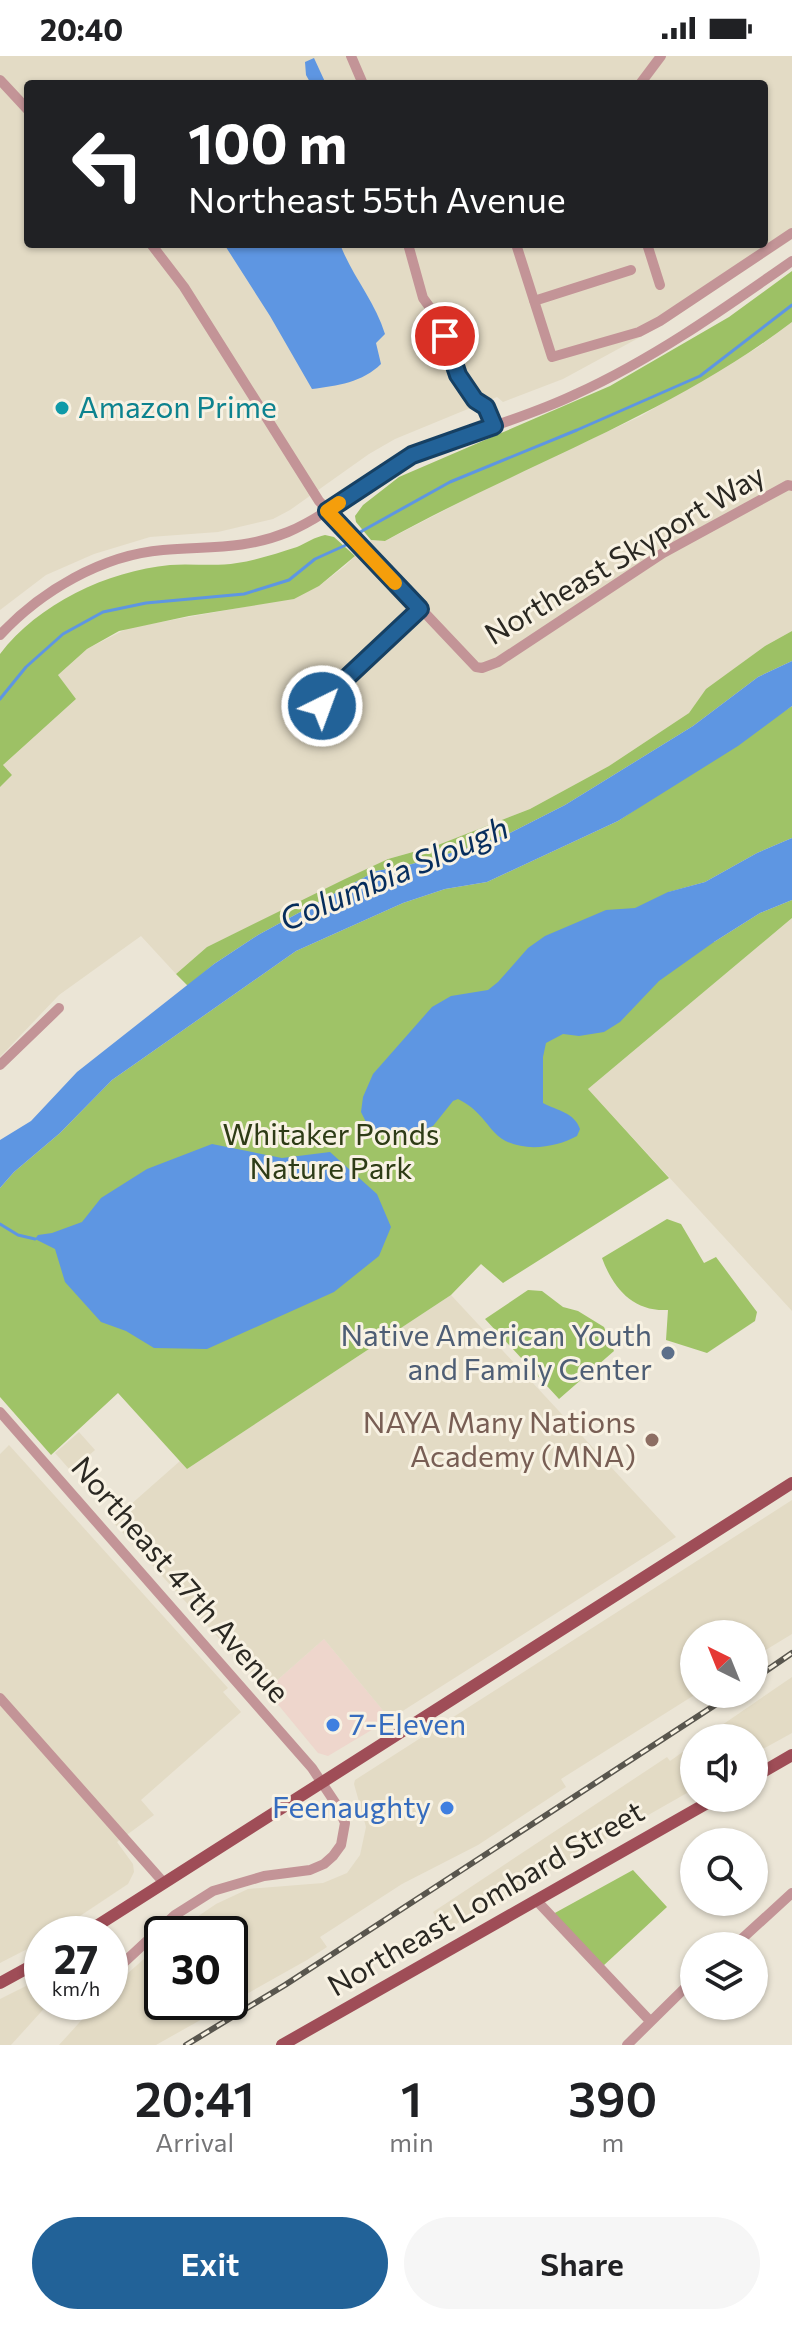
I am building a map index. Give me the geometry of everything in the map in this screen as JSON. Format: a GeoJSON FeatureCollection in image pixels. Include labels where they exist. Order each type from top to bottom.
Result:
{"type":"FeatureCollection","features":[{"type":"Feature","properties":{"kind":"main road"},"geometry":{"type":"LineString","coordinates":[[112,1916],[792,1483]]}},
{"type":"Feature","properties":{"kind":"main road"},"geometry":{"type":"LineString","coordinates":[[768,1769],[792,1755]]}},
{"type":"Feature","properties":{"kind":"main road","name":"Northeast Lombard Street"},"geometry":{"type":"LineString","coordinates":[[282,2045],[691,1812]]}},
{"type":"Feature","properties":{"kind":"main road"},"geometry":{"type":"LineString","coordinates":[[0,1983],[24,1970]]}},
{"type":"Feature","properties":{"kind":"street"},"geometry":{"type":"LineString","coordinates":[[351,56],[361,80]]}},
{"type":"Feature","properties":{"kind":"street"},"geometry":{"type":"LineString","coordinates":[[643,80],[661,56]]}},
{"type":"Feature","properties":{"kind":"street"},"geometry":{"type":"LineString","coordinates":[[0,80],[24,106]]}},
{"type":"Feature","properties":{"kind":"street"},"geometry":{"type":"LineString","coordinates":[[517,248],[552,357],[639,332],[792,233]]}},
{"type":"Feature","properties":{"kind":"street"},"geometry":{"type":"LineString","coordinates":[[154,248],[184,287],[311,490],[420,609],[339,685],[322,706]]}},
{"type":"Feature","properties":{"kind":"street"},"geometry":{"type":"LineString","coordinates":[[409,248],[423,298],[439,320],[455,369],[475,400],[486,407],[494,426]]}},
{"type":"Feature","properties":{"kind":"street"},"geometry":{"type":"LineString","coordinates":[[648,248],[660,285]]}},
{"type":"Feature","properties":{"kind":"street"},"geometry":{"type":"LineString","coordinates":[[0,635],[46,595],[100,567],[153,551],[216,549],[253,544],[299,527],[412,455],[561,401],[608,378],[691,331],[792,261]]}},
{"type":"Feature","properties":{"kind":"street"},"geometry":{"type":"LineString","coordinates":[[534,301],[631,270]]}},
{"type":"Feature","properties":{"kind":"street","name":"Northeast Skyport Way"},"geometry":{"type":"LineString","coordinates":[[420,609],[472,664],[482,668],[498,662],[663,553],[788,485],[792,486]]}},
{"type":"Feature","properties":{"kind":"street"},"geometry":{"type":"LineString","coordinates":[[0,1065],[59,1008]]}},
{"type":"Feature","properties":{"kind":"street","name":"Northeast 47th Avenue"},"geometry":{"type":"LineString","coordinates":[[0,1412],[234,1677],[322,1782],[345,1823],[341,1845],[328,1861],[310,1870],[264,1876],[213,1891],[175,1915],[128,1959]]}},
{"type":"Feature","properties":{"kind":"street"},"geometry":{"type":"LineString","coordinates":[[0,1698],[164,1883]]}},
{"type":"Feature","properties":{"kind":"street"},"geometry":{"type":"LineString","coordinates":[[749,1932],[792,1893]]}},
{"type":"Feature","properties":{"kind":"street"},"geometry":{"type":"LineString","coordinates":[[536,1900],[650,2021]]}},
{"type":"Feature","properties":{"kind":"street"},"geometry":{"type":"LineString","coordinates":[[627,2045],[680,1992]]}},
{"type":"Feature","properties":{"kind":"shaded area"},"geometry":{"type":"Polygon","coordinates":[[[0,56],[792,56],[792,239],[666,323],[563,379],[503,402],[497,397],[395,439],[273,519],[218,532],[150,537],[94,554],[46,575],[0,610],[0,56]]]}},
{"type":"Feature","properties":{"kind":"shaded area"},"geometry":{"type":"Polygon","coordinates":[[[792,322],[792,631],[765,646],[707,689],[689,713],[609,766],[530,809],[438,845],[388,859],[207,947],[176,974],[141,936],[59,995],[0,1057],[0,787],[12,775],[3,765],[76,699],[58,675],[87,649],[128,628],[294,598],[319,586],[371,540],[385,541],[505,479],[641,416],[757,348],[792,322]]]}},
{"type":"Feature","properties":{"kind":"shaded area"},"geometry":{"type":"Polygon","coordinates":[[[792,918],[792,1311],[588,1089],[792,918]]]}},
{"type":"Feature","properties":{"kind":"shaded area"},"geometry":{"type":"Polygon","coordinates":[[[451,1295],[676,1537],[390,1719],[324,1639],[266,1690],[112,1521],[180,1461],[187,1469],[451,1295]]]}},
{"type":"Feature","properties":{"kind":"shaded area"},"geometry":{"type":"Polygon","coordinates":[[[79,1432],[95,1450],[71,1471],[55,1453],[79,1432]]]}},
{"type":"Feature","properties":{"kind":"shaded area"},"geometry":{"type":"Polygon","coordinates":[[[9,1445],[228,1688],[223,1692],[241,1712],[141,1800],[154,1815],[117,1842],[133,1864],[134,1872],[128,1884],[80,1916],[24,1916],[24,1950],[0,1963],[0,1454],[9,1445]]]}},
{"type":"Feature","properties":{"kind":"shaded area"},"geometry":{"type":"Polygon","coordinates":[[[792,1500],[792,1634],[768,1649],[768,1620],[680,1620],[680,1704],[561,1779],[566,1787],[478,1845],[402,1884],[320,1937],[327,1947],[248,1993],[248,1916],[198,1916],[248,1889],[323,1883],[347,1873],[360,1855],[366,1827],[355,1780],[792,1500]]]}},
{"type":"Feature","properties":{"kind":"shaded area"},"geometry":{"type":"Polygon","coordinates":[[[324,1639],[390,1719],[328,1756],[318,1753],[266,1690],[324,1639]]]}},
{"type":"Feature","properties":{"kind":"shaded area"},"geometry":{"type":"Polygon","coordinates":[[[792,1677],[792,1733],[768,1746],[768,1724],[723,1724],[747,1708],[768,1708],[768,1693],[792,1677]]]}},
{"type":"Feature","properties":{"kind":"shaded area"},"geometry":{"type":"Polygon","coordinates":[[[680,1754],[680,1797],[444,1931],[433,1912],[667,1757],[670,1761],[680,1754]]]}},
{"type":"Feature","properties":{"kind":"shaded area"},"geometry":{"type":"Polygon","coordinates":[[[144,1959],[144,2020],[200,2020],[156,2045],[59,2045],[82,2020],[128,2020],[128,1973],[144,1959]]]}},
{"type":"Feature","properties":{"kind":"shaded area"},"geometry":{"type":"Polygon","coordinates":[[[24,1987],[24,2020],[34,2020],[11,2045],[0,2045],[0,1999],[24,1987]]]}},
{"type":"Feature","properties":{"kind":"green space"},"geometry":{"type":"Polygon","coordinates":[[[792,271],[792,322],[696,385],[385,541],[371,540],[356,522],[355,516],[363,505],[399,477],[610,386],[729,317],[792,271]]]}},
{"type":"Feature","properties":{"kind":"green space"},"geometry":{"type":"Polygon","coordinates":[[[325,535],[334,537],[355,556],[319,586],[294,599],[119,631],[87,649],[58,675],[76,699],[3,765],[12,775],[0,787],[0,654],[34,620],[76,593],[122,574],[170,565],[245,562],[297,547],[325,535]]]}},
{"type":"Feature","properties":{"kind":"green space"},"geometry":{"type":"Polygon","coordinates":[[[792,631],[792,661],[758,677],[693,726],[565,805],[508,834],[472,847],[376,871],[258,935],[214,964],[188,986],[176,974],[207,947],[345,879],[388,859],[438,845],[530,809],[609,766],[689,713],[706,689],[765,646],[792,631]]]}},
{"type":"Feature","properties":{"kind":"green space","name":"Whitaker Ponds Nature Park"},"geometry":{"type":"Polygon","coordinates":[[[792,706],[792,838],[757,853],[705,882],[669,892],[714,942],[760,913],[792,900],[792,918],[588,1089],[669,1178],[503,1283],[481,1264],[451,1295],[187,1469],[118,1393],[51,1455],[0,1397],[0,1188],[14,1172],[60,1133],[112,1080],[296,951],[403,903],[445,889],[487,882],[618,821],[792,706]]]}},
{"type":"Feature","properties":{"kind":"green space"},"geometry":{"type":"Polygon","coordinates":[[[667,1219],[681,1224],[704,1263],[716,1257],[757,1312],[755,1321],[707,1353],[666,1340],[668,1310],[644,1307],[626,1296],[612,1279],[602,1258],[667,1219]]]}},
{"type":"Feature","properties":{"kind":"green space"},"geometry":{"type":"Polygon","coordinates":[[[528,1290],[542,1291],[563,1307],[578,1311],[604,1327],[614,1351],[559,1399],[485,1319],[528,1290]]]}},
{"type":"Feature","properties":{"kind":"green space"},"geometry":{"type":"Polygon","coordinates":[[[633,1870],[667,1907],[603,1966],[553,1914],[633,1870]]]}},
{"type":"Feature","properties":{"kind":"water"},"geometry":{"type":"Polygon","coordinates":[[[314,58],[324,80],[309,80],[305,62],[314,58]]]}},
{"type":"Feature","properties":{"kind":"water"},"geometry":{"type":"Polygon","coordinates":[[[227,248],[342,248],[385,334],[376,343],[381,364],[358,379],[312,389],[227,248]]]}},
{"type":"Feature","properties":{"kind":"water"},"geometry":{"type":"Polygon","coordinates":[[[792,661],[792,706],[738,746],[618,821],[487,882],[445,889],[403,903],[296,951],[112,1080],[0,1188],[0,1140],[31,1121],[77,1072],[214,964],[258,935],[376,871],[472,847],[508,834],[565,805],[693,726],[758,677],[792,661]]]}},
{"type":"Feature","properties":{"kind":"water"},"geometry":{"type":"Polygon","coordinates":[[[792,838],[792,900],[760,913],[714,942],[659,981],[620,1022],[604,1032],[579,1036],[563,1034],[546,1043],[543,1103],[574,1119],[580,1129],[577,1136],[546,1146],[512,1144],[502,1139],[474,1110],[458,1099],[433,1126],[412,1135],[377,1133],[368,1126],[361,1112],[363,1097],[373,1074],[432,1007],[451,996],[488,990],[528,948],[545,936],[606,910],[635,908],[668,892],[705,882],[757,853],[792,838]]]}},
{"type":"Feature","properties":{"kind":"water"},"geometry":{"type":"Polygon","coordinates":[[[212,1144],[282,1158],[330,1152],[377,1194],[391,1227],[379,1256],[334,1292],[207,1349],[154,1348],[126,1331],[101,1322],[65,1282],[55,1249],[35,1239],[38,1235],[82,1222],[101,1198],[147,1169],[212,1144]]]}},
{"type":"Feature","properties":{"kind":"waterway","name":"Columbia Slough"},"geometry":{"type":"LineString","coordinates":[[0,699],[26,667],[63,634],[103,612],[146,603],[244,594],[289,580],[315,559],[346,545],[362,531],[450,482],[700,376],[792,305]]}},
{"type":"Feature","properties":{"kind":"waterway"},"geometry":{"type":"LineString","coordinates":[[0,1224],[18,1235],[35,1239]]}},
{"type":"Feature","properties":{"kind":"railway"},"geometry":{"type":"LineString","coordinates":[[768,1669],[792,1653]]}},
{"type":"Feature","properties":{"kind":"railway"},"geometry":{"type":"LineString","coordinates":[[186,2045],[285,1985],[710,1708]]}},
{"type":"Feature","properties":{"kind":"slow traffic"},"geometry":{"type":"LineString","coordinates":[[339,503],[327,511],[395,583]]}},
{"type":"Feature","properties":{"kind":"place","name":"Amazon Prime"},"geometry":{"type":"Point","coordinates":[62,408]}},
{"type":"Feature","properties":{"kind":"place","name":"Native American Youth and Family Center"},"geometry":{"type":"Point","coordinates":[668,1353]}},
{"type":"Feature","properties":{"kind":"place","name":"NAYA Many Nations Academy (MNA)"},"geometry":{"type":"Point","coordinates":[652,1440]}},
{"type":"Feature","properties":{"kind":"place","name":"7-Eleven"},"geometry":{"type":"Point","coordinates":[333,1725]}},
{"type":"Feature","properties":{"kind":"place","name":"Feenaughty"},"geometry":{"type":"Point","coordinates":[447,1808]}},
{"type":"Feature","properties":{"kind":"route"},"geometry":{"type":"LineString","coordinates":[[322,706],[339,685],[420,609],[327,511],[412,455],[494,426],[486,407],[475,400],[458,375],[445,336]]}}]}
